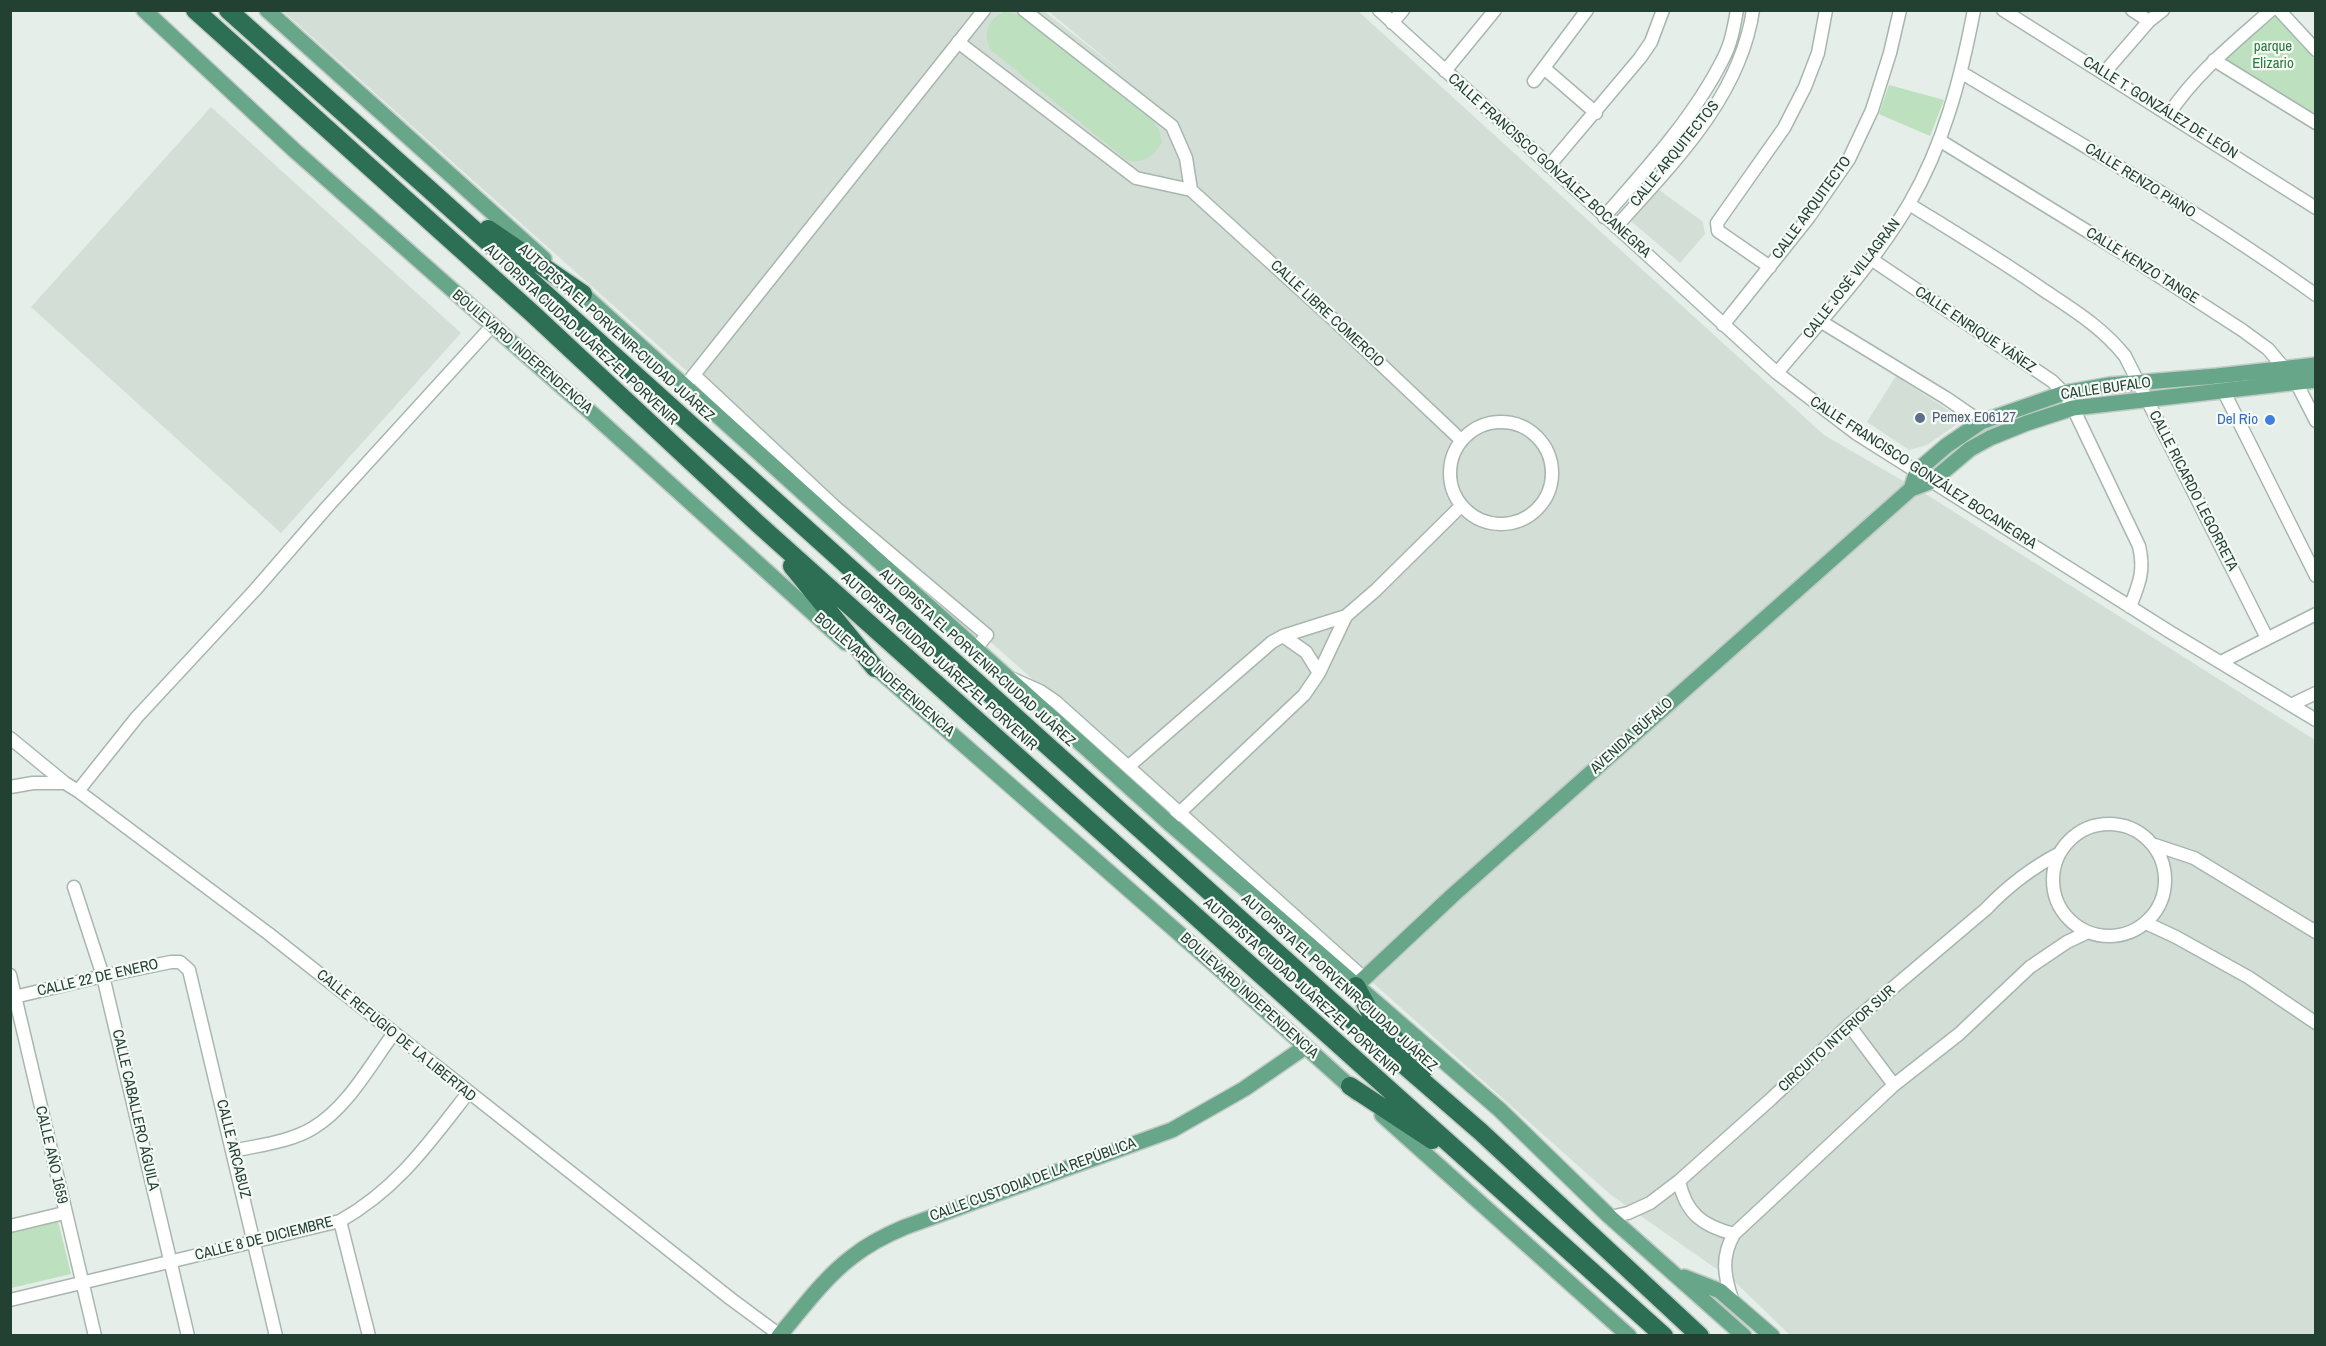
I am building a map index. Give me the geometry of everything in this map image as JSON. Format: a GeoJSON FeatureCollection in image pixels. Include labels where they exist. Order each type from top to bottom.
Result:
{"type":"FeatureCollection","features":[{"type":"Feature","properties":{"kind":"highway","name":"AUTOPISTA CIUDAD JUÁREZ-EL PORVENIR"},"geometry":{"type":"LineString","coordinates":[[195,10],[533,314],[757,523],[1664,1335]]}},
{"type":"Feature","properties":{"kind":"highway","name":"AUTOPISTA EL PORVENIR-CIUDAD JUÁREZ"},"geometry":{"type":"LineString","coordinates":[[228,10],[1351,1019],[1481,1132],[1700,1335]]}},
{"type":"Feature","properties":{"kind":"highway"},"geometry":{"type":"LineString","coordinates":[[430,190],[583,294]]}},
{"type":"Feature","properties":{"kind":"highway"},"geometry":{"type":"LineString","coordinates":[[757,523],[875,668]]}},
{"type":"Feature","properties":{"kind":"highway"},"geometry":{"type":"LineString","coordinates":[[1360,982],[1371,1014],[1481,1132]]}},
{"type":"Feature","properties":{"kind":"highway"},"geometry":{"type":"LineString","coordinates":[[1350,1086],[1482,1172]]}},
{"type":"Feature","properties":{"kind":"highway"},"geometry":{"type":"LineString","coordinates":[[1637,1311],[1656,1335]]}},
{"type":"Feature","properties":{"kind":"main road","name":"BOULEVARD INDEPENDENCIA"},"geometry":{"type":"LineString","coordinates":[[144,10],[286,143],[875,668],[1215,965],[1629,1335]]}},
{"type":"Feature","properties":{"kind":"main road"},"geometry":{"type":"LineString","coordinates":[[267,10],[583,294],[689,381],[1007,676],[1144,790],[1360,982],[1500,1110],[1610,1217],[1744,1335]]}},
{"type":"Feature","properties":{"kind":"main road","name":"CALLE BUFALO"},"geometry":{"type":"LineString","coordinates":[[1917,471],[1946,446],[1981,422],[2064,393],[2316,365]]}},
{"type":"Feature","properties":{"kind":"main road","name":"CALLE BUFALO"},"geometry":{"type":"LineString","coordinates":[[1932,481],[1970,449],[1990,438],[2073,408],[2316,381]]}},
{"type":"Feature","properties":{"kind":"main road"},"geometry":{"type":"LineString","coordinates":[[1911,489],[1917,471]]}},
{"type":"Feature","properties":{"kind":"main road","name":"AVENIDA BÚFALO"},"geometry":{"type":"LineString","coordinates":[[1360,982],[1453,895],[1911,489],[1932,481]]}},
{"type":"Feature","properties":{"kind":"main road","name":"CALLE CUSTODIA DE LA REPÚBLICA"},"geometry":{"type":"LineString","coordinates":[[780,1335],[836,1270],[863,1248],[905,1227],[1172,1130],[1244,1089],[1305,1047]]}},
{"type":"Feature","properties":{"kind":"main road"},"geometry":{"type":"LineString","coordinates":[[1674,1273],[1720,1291],[1772,1335]]}},
{"type":"Feature","properties":{"kind":"street"},"geometry":{"type":"LineString","coordinates":[[689,381],[984,10]]}},
{"type":"Feature","properties":{"kind":"street"},"geometry":{"type":"LineString","coordinates":[[1024,10],[1172,126],[1186,158],[1191,190]]}},
{"type":"Feature","properties":{"kind":"street","name":"CALLE FRANCISCO GONZÁLEZ BOCANEGRA"},"geometry":{"type":"LineString","coordinates":[[1379,10],[1723,325],[1818,406],[1857,434],[2170,632],[2316,720]]}},
{"type":"Feature","properties":{"kind":"street"},"geometry":{"type":"LineString","coordinates":[[1392,23],[1403,10]]}},
{"type":"Feature","properties":{"kind":"street"},"geometry":{"type":"LineString","coordinates":[[1445,71],[1495,10]]}},
{"type":"Feature","properties":{"kind":"street"},"geometry":{"type":"LineString","coordinates":[[1534,81],[1587,10]]}},
{"type":"Feature","properties":{"kind":"street"},"geometry":{"type":"LineString","coordinates":[[1549,166],[1640,58],[1651,42],[1663,10]]}},
{"type":"Feature","properties":{"kind":"street","name":"CALLE ARQUITECTOS"},"geometry":{"type":"LineString","coordinates":[[1604,217],[1682,122],[1724,58],[1737,10]]}},
{"type":"Feature","properties":{"kind":"street","name":"CALLE ARQUITECTOS"},"geometry":{"type":"LineString","coordinates":[[1616,227],[1706,119],[1725,92],[1738,66],[1753,10]]}},
{"type":"Feature","properties":{"kind":"street"},"geometry":{"type":"LineString","coordinates":[[1770,267],[1718,231],[1717,223],[1758,167],[1795,107],[1818,53],[1826,10]]}},
{"type":"Feature","properties":{"kind":"street","name":"CALLE ARQUITECTO"},"geometry":{"type":"LineString","coordinates":[[1723,325],[1809,217],[1849,159],[1872,110],[1890,53],[1900,10]]}},
{"type":"Feature","properties":{"kind":"street","name":"CALLE JOSÉ VILLAGRÁN"},"geometry":{"type":"LineString","coordinates":[[1777,373],[1871,259],[1909,204],[1939,140],[1962,73],[1974,10]]}},
{"type":"Feature","properties":{"kind":"street","name":"CALLE T. GONZÁLEZ DE LEÓN"},"geometry":{"type":"LineString","coordinates":[[2003,10],[2316,208]]}},
{"type":"Feature","properties":{"kind":"street"},"geometry":{"type":"LineString","coordinates":[[2132,10],[2149,21]]}},
{"type":"Feature","properties":{"kind":"street"},"geometry":{"type":"LineString","coordinates":[[2104,73],[2149,21],[2163,10]]}},
{"type":"Feature","properties":{"kind":"street"},"geometry":{"type":"LineString","coordinates":[[2169,114],[2184,91],[2214,60],[2271,10]]}},
{"type":"Feature","properties":{"kind":"street"},"geometry":{"type":"LineString","coordinates":[[2279,10],[2316,50]]}},
{"type":"Feature","properties":{"kind":"street","name":"CALLE LIBRE COMERCIO"},"geometry":{"type":"LineString","coordinates":[[958,42],[1136,178],[1191,190],[1461,440]]}},
{"type":"Feature","properties":{"kind":"street"},"geometry":{"type":"LineString","coordinates":[[1724,58],[1738,66]]}},
{"type":"Feature","properties":{"kind":"street"},"geometry":{"type":"LineString","coordinates":[[2214,60],[2316,123]]}},
{"type":"Feature","properties":{"kind":"street"},"geometry":{"type":"LineString","coordinates":[[1544,68],[1596,113]]}},
{"type":"Feature","properties":{"kind":"street","name":"CALLE RENZO PIANO"},"geometry":{"type":"LineString","coordinates":[[1962,73],[2127,172],[2316,295]]}},
{"type":"Feature","properties":{"kind":"street","name":"CALLE KENZO TANGE"},"geometry":{"type":"LineString","coordinates":[[1939,140],[2242,330],[2268,349],[2296,382],[2316,421]]}},
{"type":"Feature","properties":{"kind":"street","name":"CALLE RICARDO LEGORRETA"},"geometry":{"type":"LineString","coordinates":[[1909,204],[2000,260],[2099,328],[2125,356],[2267,638]]}},
{"type":"Feature","properties":{"kind":"street","name":"CALLE ENRIQUE YÁÑEZ"},"geometry":{"type":"LineString","coordinates":[[1871,259],[2052,381],[2064,393],[2139,546],[2143,563],[2140,580],[2130,606]]}},
{"type":"Feature","properties":{"kind":"street"},"geometry":{"type":"LineString","coordinates":[[1820,321],[1939,393],[1981,422]]}},
{"type":"Feature","properties":{"kind":"street"},"geometry":{"type":"LineString","coordinates":[[78,790],[137,717],[263,582],[328,506],[492,326]]}},
{"type":"Feature","properties":{"kind":"street"},"geometry":{"type":"LineString","coordinates":[[2217,376],[2316,576]]}},
{"type":"Feature","properties":{"kind":"street"},"geometry":{"type":"LineString","coordinates":[[1500,421],[1518,424],[1533,433],[1545,447],[1552,474],[1549,492],[1532,514],[1523,520],[1507,524],[1490,523],[1474,517],[1461,506],[1452,490],[1449,473],[1452,456],[1461,440],[1483,425],[1500,421]]}},
{"type":"Feature","properties":{"kind":"street"},"geometry":{"type":"LineString","coordinates":[[806,488],[987,635],[976,648]]}},
{"type":"Feature","properties":{"kind":"street"},"geometry":{"type":"LineString","coordinates":[[1129,766],[1249,661],[1283,636],[1346,616],[1376,590],[1461,506]]}},
{"type":"Feature","properties":{"kind":"street"},"geometry":{"type":"LineString","coordinates":[[2221,662],[2316,614]]}},
{"type":"Feature","properties":{"kind":"street"},"geometry":{"type":"LineString","coordinates":[[1175,818],[1304,695],[1319,673],[1346,616]]}},
{"type":"Feature","properties":{"kind":"street"},"geometry":{"type":"LineString","coordinates":[[1283,636],[1306,652],[1319,673]]}},
{"type":"Feature","properties":{"kind":"street"},"geometry":{"type":"LineString","coordinates":[[1007,676],[1040,691],[1056,702],[1129,766],[1144,790]]}},
{"type":"Feature","properties":{"kind":"street"},"geometry":{"type":"LineString","coordinates":[[2291,705],[2316,693]]}},
{"type":"Feature","properties":{"kind":"street","name":"CALLE REFUGIO DE LA LIBERTAD"},"geometry":{"type":"LineString","coordinates":[[10,738],[65,783],[78,790],[270,934],[468,1093],[730,1299],[780,1335]]}},
{"type":"Feature","properties":{"kind":"street"},"geometry":{"type":"LineString","coordinates":[[10,787],[33,783],[65,783]]}},
{"type":"Feature","properties":{"kind":"street"},"geometry":{"type":"LineString","coordinates":[[2155,845],[2163,865],[2165,881],[2163,897],[2156,911],[2146,923],[2118,936],[2102,936],[2088,932],[2074,924],[2063,913],[2056,899],[2054,876],[2060,853],[2076,834],[2099,825],[2113,824],[2136,830],[2155,845],[2194,858],[2316,933]]}},
{"type":"Feature","properties":{"kind":"street","name":"CIRCUITO INTERIOR SUR"},"geometry":{"type":"LineString","coordinates":[[1610,1217],[1628,1213],[1650,1203],[1679,1181],[1849,1025],[2032,867],[2060,853]]}},
{"type":"Feature","properties":{"kind":"street","name":"CALLE CABALLERO ÁGUILA"},"geometry":{"type":"LineString","coordinates":[[74,887],[103,976],[188,1335]]}},
{"type":"Feature","properties":{"kind":"street"},"geometry":{"type":"LineString","coordinates":[[2146,923],[2176,936],[2248,976],[2316,1023]]}},
{"type":"Feature","properties":{"kind":"street"},"geometry":{"type":"LineString","coordinates":[[1732,1299],[1726,1281],[1724,1261],[1727,1246],[1734,1234],[1894,1085],[1959,1034],[2030,967],[2067,942],[2088,932]]}},
{"type":"Feature","properties":{"kind":"street","name":"CALLE 22 DE ENERO"},"geometry":{"type":"LineString","coordinates":[[13,998],[171,962],[180,962],[185,965]]}},
{"type":"Feature","properties":{"kind":"street","name":"CALLE ARCABUZ"},"geometry":{"type":"LineString","coordinates":[[185,965],[189,970],[276,1335]]}},
{"type":"Feature","properties":{"kind":"street","name":"CALLE AÑO 1659"},"geometry":{"type":"LineString","coordinates":[[10,975],[13,998],[94,1335]]}},
{"type":"Feature","properties":{"kind":"street"},"geometry":{"type":"LineString","coordinates":[[1849,1025],[1894,1085]]}},
{"type":"Feature","properties":{"kind":"street"},"geometry":{"type":"LineString","coordinates":[[233,1151],[286,1139],[313,1128],[342,1104],[394,1033]]}},
{"type":"Feature","properties":{"kind":"street","name":"CALLE 8 DE DICIEMBRE"},"geometry":{"type":"LineString","coordinates":[[10,1300],[340,1221],[364,1206],[406,1172],[468,1093]]}},
{"type":"Feature","properties":{"kind":"street"},"geometry":{"type":"LineString","coordinates":[[1679,1181],[1688,1207],[1700,1221],[1717,1230],[1734,1234]]}},
{"type":"Feature","properties":{"kind":"street"},"geometry":{"type":"LineString","coordinates":[[10,1226],[64,1213]]}},
{"type":"Feature","properties":{"kind":"street"},"geometry":{"type":"LineString","coordinates":[[340,1221],[369,1335]]}},
{"type":"Feature","properties":{"kind":"shaded area"},"geometry":{"type":"Polygon","coordinates":[[[283,11],[1044,11],[1129,78],[1048,11],[1358,11],[1824,435],[1924,493],[2315,740],[2315,1335],[1790,1335],[1735,1282],[1611,1195],[283,11]]]}},
{"type":"Feature","properties":{"kind":"shaded area"},"geometry":{"type":"Polygon","coordinates":[[[211,107],[461,333],[281,533],[31,307],[211,107]]]}},
{"type":"Feature","properties":{"kind":"shaded area"},"geometry":{"type":"Polygon","coordinates":[[[1658,189],[1703,222],[1705,234],[1680,263],[1631,221],[1658,189]]]}},
{"type":"Feature","properties":{"kind":"shaded area"},"geometry":{"type":"Polygon","coordinates":[[[1896,376],[1963,420],[1927,445],[1909,450],[1867,422],[1896,376]]]}},
{"type":"Feature","properties":{"kind":"green space","name":"parque Elizario"},"geometry":{"type":"Polygon","coordinates":[[[2271,11],[2315,52],[2315,123],[2214,60],[2271,11]]]}},
{"type":"Feature","properties":{"kind":"green space"},"geometry":{"type":"Polygon","coordinates":[[[1004,12],[1019,15],[1153,121],[1159,130],[1162,142],[1156,152],[1144,160],[1128,161],[991,50],[987,38],[988,28],[998,15],[1004,12]]]}},
{"type":"Feature","properties":{"kind":"green space"},"geometry":{"type":"Polygon","coordinates":[[[1889,85],[1944,100],[1930,136],[1879,114],[1889,85]]]}},
{"type":"Feature","properties":{"kind":"green space"},"geometry":{"type":"Polygon","coordinates":[[[58,1221],[71,1274],[11,1288],[11,1233],[58,1221]]]}},
{"type":"Feature","properties":{"kind":"place","name":"Pemex E06127"},"geometry":{"type":"Point","coordinates":[1920,418]}},
{"type":"Feature","properties":{"kind":"place","name":"Del Rio"},"geometry":{"type":"Point","coordinates":[2270,420]}}]}
